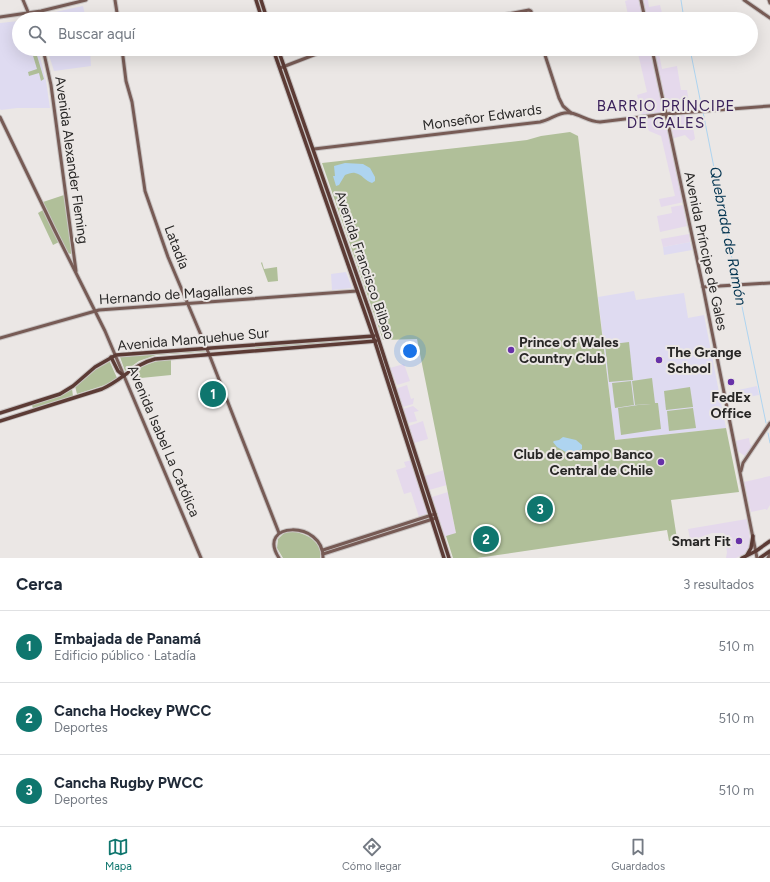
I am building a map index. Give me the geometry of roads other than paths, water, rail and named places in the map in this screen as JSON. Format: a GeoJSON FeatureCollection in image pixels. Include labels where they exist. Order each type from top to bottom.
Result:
{"type":"FeatureCollection","features":[{"type":"Feature","properties":{"kind":"main road"},"geometry":{"type":"LineString","coordinates":[[256,0],[260,12]]}},
{"type":"Feature","properties":{"kind":"main road"},"geometry":{"type":"LineString","coordinates":[[261,0],[265,12]]}},
{"type":"Feature","properties":{"kind":"main road","name":"Avenida Francisco Bilbao"},"geometry":{"type":"LineString","coordinates":[[276,56],[373,336],[433,517],[449,558]]}},
{"type":"Feature","properties":{"kind":"main road","name":"Avenida Francisco Bilbao"},"geometry":{"type":"LineString","coordinates":[[280,56],[378,336],[444,558]]}},
{"type":"Feature","properties":{"kind":"main road"},"geometry":{"type":"LineString","coordinates":[[307,144],[310,148],[314,149]]}},
{"type":"Feature","properties":{"kind":"main road"},"geometry":{"type":"LineString","coordinates":[[357,291],[363,292]]}},
{"type":"Feature","properties":{"kind":"main road","name":"Avenida Manquehue Sur"},"geometry":{"type":"LineString","coordinates":[[0,413],[60,394],[73,386],[94,368],[116,354],[207,349],[378,336]]}},
{"type":"Feature","properties":{"kind":"main road","name":"Avenida Manquehue Sur"},"geometry":{"type":"LineString","coordinates":[[0,421],[102,389],[112,384],[137,366],[155,359],[379,341]]}},
{"type":"Feature","properties":{"kind":"main road"},"geometry":{"type":"LineString","coordinates":[[111,357],[119,372],[124,376]]}},
{"type":"Feature","properties":{"kind":"main road"},"geometry":{"type":"LineString","coordinates":[[744,557],[751,548],[753,536]]}},
{"type":"Feature","properties":{"kind":"main road"},"geometry":{"type":"LineString","coordinates":[[744,557],[770,541]]}},
{"type":"Feature","properties":{"kind":"main road"},"geometry":{"type":"LineString","coordinates":[[759,558],[770,552]]}},
{"type":"Feature","properties":{"kind":"street"},"geometry":{"type":"LineString","coordinates":[[23,0],[28,12]]}},
{"type":"Feature","properties":{"kind":"street"},"geometry":{"type":"LineString","coordinates":[[37,12],[86,0]]}},
{"type":"Feature","properties":{"kind":"street"},"geometry":{"type":"LineString","coordinates":[[115,0],[117,12]]}},
{"type":"Feature","properties":{"kind":"street"},"geometry":{"type":"LineString","coordinates":[[641,0],[644,12]]}},
{"type":"Feature","properties":{"kind":"street"},"geometry":{"type":"LineString","coordinates":[[744,0],[769,16]]}},
{"type":"Feature","properties":{"kind":"street"},"geometry":{"type":"LineString","coordinates":[[0,18],[12,16]]}},
{"type":"Feature","properties":{"kind":"street","name":"Avenida Alexander Fleming"},"geometry":{"type":"LineString","coordinates":[[44,56],[51,85],[77,274]]}},
{"type":"Feature","properties":{"kind":"street","name":"Latadía"},"geometry":{"type":"LineString","coordinates":[[123,56],[126,81],[132,102],[143,185],[168,257],[207,349],[279,533]]}},
{"type":"Feature","properties":{"kind":"street"},"geometry":{"type":"LineString","coordinates":[[280,68],[311,56]]}},
{"type":"Feature","properties":{"kind":"street"},"geometry":{"type":"LineString","coordinates":[[545,56],[559,98],[571,114]]}},
{"type":"Feature","properties":{"kind":"street","name":"Avenida Príncipe de Gales"},"geometry":{"type":"LineString","coordinates":[[654,56],[703,287],[756,551],[759,558]]}},
{"type":"Feature","properties":{"kind":"street","name":"Monseñor Edwards"},"geometry":{"type":"LineString","coordinates":[[314,149],[540,122],[559,114],[571,114],[596,122],[666,114],[770,106]]}},
{"type":"Feature","properties":{"kind":"street","name":"Avenida Isabel La Católica"},"geometry":{"type":"LineString","coordinates":[[0,117],[116,354],[201,558]]}},
{"type":"Feature","properties":{"kind":"street"},"geometry":{"type":"LineString","coordinates":[[703,287],[770,283]]}},
{"type":"Feature","properties":{"kind":"street","name":"Hernando de Magallanes"},"geometry":{"type":"LineString","coordinates":[[0,338],[95,311],[357,291]]}},
{"type":"Feature","properties":{"kind":"street"},"geometry":{"type":"LineString","coordinates":[[741,476],[743,463],[768,427]]}},
{"type":"Feature","properties":{"kind":"street"},"geometry":{"type":"LineString","coordinates":[[323,552],[433,517]]}},
{"type":"Feature","properties":{"kind":"street"},"geometry":{"type":"LineString","coordinates":[[278,558],[274,544],[276,538],[279,533],[288,529],[304,531],[315,538],[323,552],[323,558]]}},
{"type":"Feature","properties":{"kind":"street"},"geometry":{"type":"LineString","coordinates":[[768,558],[770,552]]}},
{"type":"Feature","properties":{"kind":"water"},"geometry":{"type":"Polygon","coordinates":[[[345,163],[363,164],[370,168],[375,177],[375,181],[372,183],[360,175],[353,173],[345,175],[339,185],[336,186],[333,176],[335,176],[334,166],[345,163]]]}},
{"type":"Feature","properties":{"kind":"water"},"geometry":{"type":"Polygon","coordinates":[[[563,437],[576,440],[582,445],[582,449],[575,455],[571,455],[557,447],[553,442],[563,437]]]}},
{"type":"Feature","properties":{"kind":"waterway","name":"Quebrada de Ramón"},"geometry":{"type":"LineString","coordinates":[[681,0],[683,12]]}},
{"type":"Feature","properties":{"kind":"waterway","name":"Quebrada de Ramón"},"geometry":{"type":"LineString","coordinates":[[691,56],[702,109]]}},
{"type":"Feature","properties":{"kind":"waterway","name":"Quebrada de Ramón"},"geometry":{"type":"LineString","coordinates":[[703,112],[737,284]]}},
{"type":"Feature","properties":{"kind":"waterway","name":"Quebrada de Ramón"},"geometry":{"type":"LineString","coordinates":[[738,287],[766,423]]}},
{"type":"Feature","properties":{"kind":"waterway","name":"Quebrada de Ramón"},"geometry":{"type":"LineString","coordinates":[[768,433],[770,443]]}},
{"type":"Feature","properties":{"kind":"place","name":"Prince of Wales Country Club"},"geometry":{"type":"Point","coordinates":[511,350]}},
{"type":"Feature","properties":{"kind":"place","name":"The Grange School"},"geometry":{"type":"Point","coordinates":[659,360]}},
{"type":"Feature","properties":{"kind":"place","name":"FedEx Office"},"geometry":{"type":"Point","coordinates":[731,382]}},
{"type":"Feature","properties":{"kind":"place","name":"Embajada de Panamá"},"geometry":{"type":"Point","coordinates":[213,394]}},
{"type":"Feature","properties":{"kind":"place","name":"Club de campo Banco Central de Chile"},"geometry":{"type":"Point","coordinates":[661,462]}},
{"type":"Feature","properties":{"kind":"place","name":"Cancha Rugby PWCC"},"geometry":{"type":"Point","coordinates":[540,509]}},
{"type":"Feature","properties":{"kind":"place","name":"Cancha Hockey PWCC"},"geometry":{"type":"Point","coordinates":[486,539]}},
{"type":"Feature","properties":{"kind":"place","name":"Smart Fit"},"geometry":{"type":"Point","coordinates":[739,541]}},
{"type":"Feature","properties":{"kind":"district","name":"BARRIO PRÍNCIPE DE GALES"},"geometry":{"type":"Point","coordinates":[666,114]}}]}
